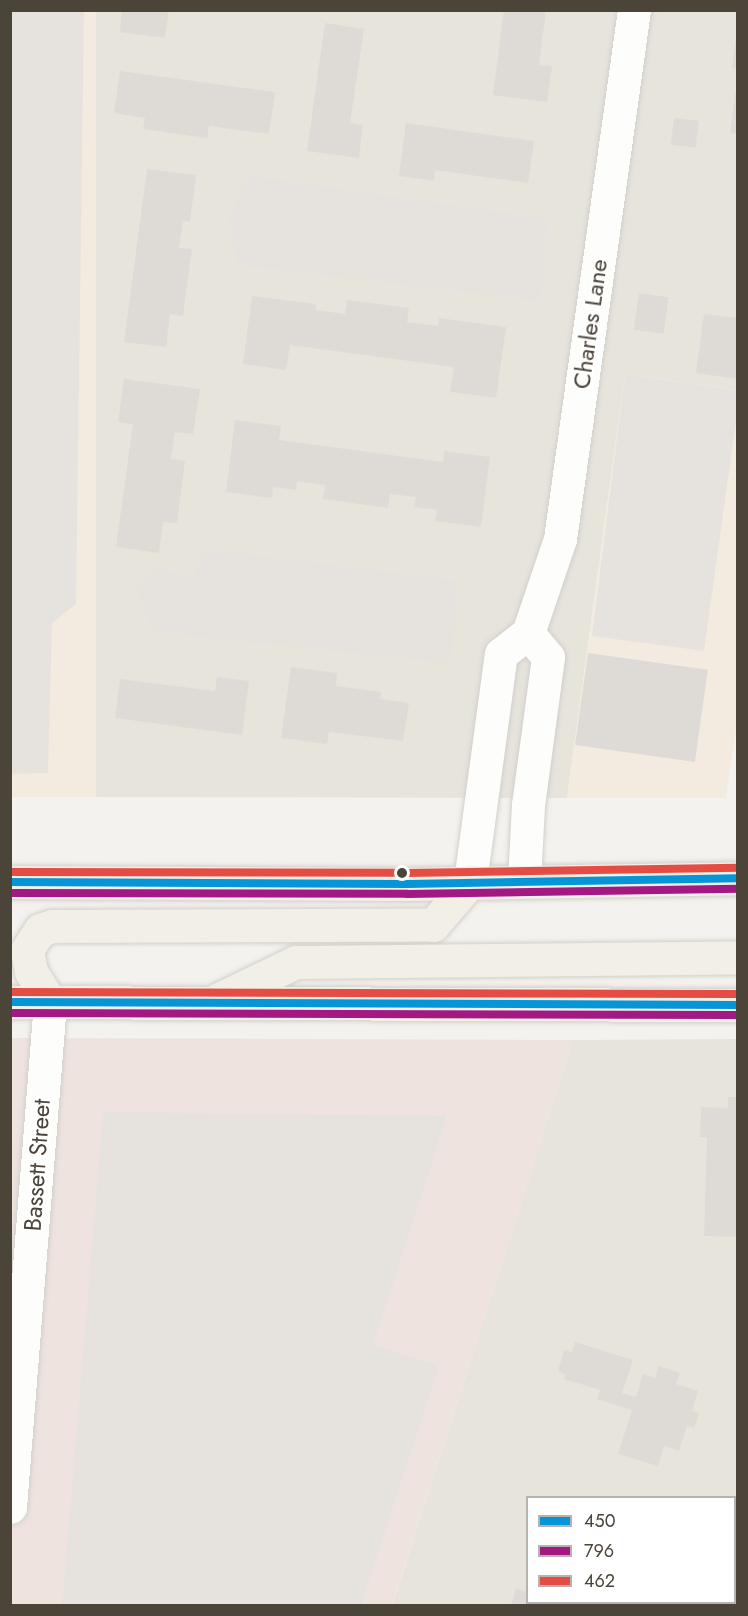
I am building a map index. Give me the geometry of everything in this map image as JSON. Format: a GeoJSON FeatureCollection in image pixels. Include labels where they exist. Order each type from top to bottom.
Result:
{"type":"FeatureCollection","features":[{"type":"Feature","properties":{"kind":"main road"},"geometry":{"type":"LineString","coordinates":[[10,882],[180,885],[738,878]]}},
{"type":"Feature","properties":{"kind":"main road"},"geometry":{"type":"LineString","coordinates":[[50,1002],[31,971],[27,950],[40,930],[52,926],[433,925],[471,882]]}},
{"type":"Feature","properties":{"kind":"main road"},"geometry":{"type":"LineString","coordinates":[[210,1004],[296,962],[738,957]]}},
{"type":"Feature","properties":{"kind":"main road"},"geometry":{"type":"LineString","coordinates":[[10,1002],[738,1005]]}},
{"type":"Feature","properties":{"kind":"street","name":"Charles Lane"},"geometry":{"type":"LineString","coordinates":[[528,633],[560,539],[634,10]]}},
{"type":"Feature","properties":{"kind":"street"},"geometry":{"type":"LineString","coordinates":[[471,882],[501,654],[528,633],[548,657],[528,805],[524,881]]}},
{"type":"Feature","properties":{"kind":"street","name":"Bassett Street"},"geometry":{"type":"LineString","coordinates":[[10,1507],[50,1002]]}},
{"type":"Feature","properties":{"kind":"shaded area"},"geometry":{"type":"Polygon","coordinates":[[[10,11],[84,11],[76,604],[52,623],[48,773],[10,774],[10,11]]]}},
{"type":"Feature","properties":{"kind":"shaded area"},"geometry":{"type":"Polygon","coordinates":[[[11,11],[96,11],[96,797],[11,797],[11,11]]]}},
{"type":"Feature","properties":{"kind":"shaded area"},"geometry":{"type":"Polygon","coordinates":[[[96,11],[737,11],[737,390],[625,374],[567,798],[87,797],[96,11]]]}},
{"type":"Feature","properties":{"kind":"shaded area"},"geometry":{"type":"Polygon","coordinates":[[[248,176],[548,219],[540,301],[238,265],[228,219],[248,176]]]}},
{"type":"Feature","properties":{"kind":"shaded area"},"geometry":{"type":"Polygon","coordinates":[[[625,374],[737,390],[738,715],[726,798],[567,798],[625,374]]]}},
{"type":"Feature","properties":{"kind":"shaded area"},"geometry":{"type":"Polygon","coordinates":[[[625,374],[737,390],[737,414],[704,651],[592,636],[625,374]]]}},
{"type":"Feature","properties":{"kind":"shaded area"},"geometry":{"type":"Polygon","coordinates":[[[204,549],[459,581],[450,663],[154,632],[136,589],[158,569],[194,577],[204,549]]]}},
{"type":"Feature","properties":{"kind":"shaded area"},"geometry":{"type":"Polygon","coordinates":[[[11,1038],[573,1040],[392,1605],[11,1606],[11,1038]]]}},
{"type":"Feature","properties":{"kind":"shaded area"},"geometry":{"type":"Polygon","coordinates":[[[737,1039],[737,1605],[392,1606],[573,1040],[737,1039]]]}},
{"type":"Feature","properties":{"kind":"shaded area"},"geometry":{"type":"Polygon","coordinates":[[[103,1112],[447,1116],[373,1345],[439,1366],[361,1605],[62,1605],[103,1112]]]}},
{"type":"Feature","properties":{"kind":"building"},"geometry":{"type":"Polygon","coordinates":[[[122,10],[169,10],[165,38],[120,32],[122,10]]]}},
{"type":"Feature","properties":{"kind":"building"},"geometry":{"type":"Polygon","coordinates":[[[504,10],[546,10],[539,65],[552,66],[547,102],[493,95],[504,10]]]}},
{"type":"Feature","properties":{"kind":"building"},"geometry":{"type":"Polygon","coordinates":[[[325,23],[364,29],[350,123],[363,125],[359,158],[307,151],[325,23]]]}},
{"type":"Feature","properties":{"kind":"building"},"geometry":{"type":"Polygon","coordinates":[[[736,38],[738,38],[738,69],[732,68],[736,38]]]}},
{"type":"Feature","properties":{"kind":"building"},"geometry":{"type":"Polygon","coordinates":[[[120,71],[275,92],[269,134],[209,126],[207,138],[143,129],[145,118],[114,113],[120,71]]]}},
{"type":"Feature","properties":{"kind":"building"},"geometry":{"type":"Polygon","coordinates":[[[735,94],[738,94],[738,134],[730,133],[735,94]]]}},
{"type":"Feature","properties":{"kind":"building"},"geometry":{"type":"Polygon","coordinates":[[[674,118],[699,121],[696,148],[671,145],[674,118]]]}},
{"type":"Feature","properties":{"kind":"building"},"geometry":{"type":"Polygon","coordinates":[[[406,123],[534,141],[528,183],[435,170],[434,181],[399,176],[406,123]]]}},
{"type":"Feature","properties":{"kind":"building"},"geometry":{"type":"Polygon","coordinates":[[[147,169],[196,175],[190,222],[183,221],[179,248],[192,249],[183,316],[170,314],[166,347],[124,342],[147,169]]]}},
{"type":"Feature","properties":{"kind":"building"},"geometry":{"type":"Polygon","coordinates":[[[639,293],[669,297],[664,334],[634,330],[639,293]]]}},
{"type":"Feature","properties":{"kind":"building"},"geometry":{"type":"Polygon","coordinates":[[[252,296],[316,304],[316,310],[345,314],[347,300],[409,308],[407,322],[438,326],[439,318],[506,327],[496,398],[450,392],[454,367],[290,345],[286,370],[243,364],[252,296]]]}},
{"type":"Feature","properties":{"kind":"building"},"geometry":{"type":"Polygon","coordinates":[[[704,314],[738,318],[738,379],[696,373],[704,314]]]}},
{"type":"Feature","properties":{"kind":"building"},"geometry":{"type":"Polygon","coordinates":[[[124,379],[200,389],[193,434],[175,432],[171,459],[185,461],[177,523],[163,522],[159,553],[116,547],[133,424],[118,422],[124,379]]]}},
{"type":"Feature","properties":{"kind":"building"},"geometry":{"type":"Polygon","coordinates":[[[235,420],[281,426],[279,440],[443,462],[444,451],[490,457],[481,527],[435,521],[437,510],[414,507],[416,497],[390,494],[388,508],[323,499],[325,485],[297,481],[296,490],[273,487],[272,498],[226,492],[235,420]]]}},
{"type":"Feature","properties":{"kind":"building"},"geometry":{"type":"Polygon","coordinates":[[[588,653],[708,670],[695,762],[575,745],[588,653]]]}},
{"type":"Feature","properties":{"kind":"building"},"geometry":{"type":"Polygon","coordinates":[[[291,667],[337,673],[336,686],[381,692],[380,699],[409,703],[403,741],[329,732],[327,744],[281,738],[291,667]]]}},
{"type":"Feature","properties":{"kind":"building"},"geometry":{"type":"Polygon","coordinates":[[[217,677],[249,681],[242,735],[115,718],[120,679],[215,691],[217,677]]]}},
{"type":"Feature","properties":{"kind":"building"},"geometry":{"type":"Polygon","coordinates":[[[728,1097],[738,1097],[738,1237],[704,1236],[707,1137],[700,1137],[701,1107],[728,1108],[728,1097]]]}},
{"type":"Feature","properties":{"kind":"building"},"geometry":{"type":"Polygon","coordinates":[[[575,1342],[633,1360],[622,1393],[636,1397],[643,1374],[655,1378],[659,1366],[680,1373],[676,1384],[698,1391],[692,1411],[699,1413],[694,1428],[687,1426],[679,1451],[664,1446],[658,1466],[618,1454],[632,1410],[597,1399],[600,1390],[564,1379],[565,1374],[558,1371],[564,1350],[572,1352],[575,1342]]]}},
{"type":"Feature","properties":{"kind":"building"},"geometry":{"type":"Polygon","coordinates":[[[516,1589],[526,1592],[526,1604],[567,1606],[511,1606],[516,1589]]]}},
{"type":"Feature","properties":{"kind":"transit line","name":"462"},"geometry":{"type":"LineString","coordinates":[[10,872],[407,873],[738,868]]}},
{"type":"Feature","properties":{"kind":"transit line","name":"450"},"geometry":{"type":"LineString","coordinates":[[10,882],[407,884],[738,878]]}},
{"type":"Feature","properties":{"kind":"transit line","name":"796"},"geometry":{"type":"LineString","coordinates":[[10,893],[407,894],[738,889]]}},
{"type":"Feature","properties":{"kind":"transit line","name":"462"},"geometry":{"type":"LineString","coordinates":[[10,992],[738,994]]}},
{"type":"Feature","properties":{"kind":"transit line","name":"450"},"geometry":{"type":"LineString","coordinates":[[10,1002],[738,1005]]}},
{"type":"Feature","properties":{"kind":"transit line","name":"796"},"geometry":{"type":"LineString","coordinates":[[10,1013],[738,1015]]}}]}
